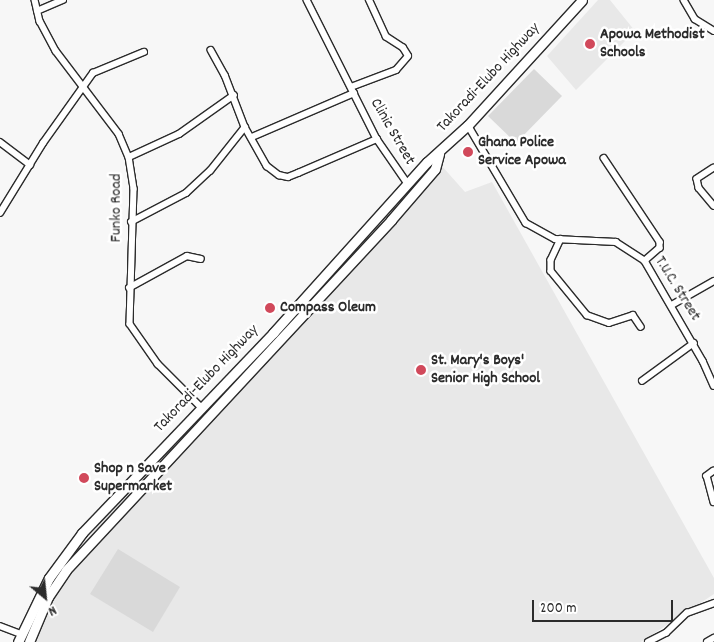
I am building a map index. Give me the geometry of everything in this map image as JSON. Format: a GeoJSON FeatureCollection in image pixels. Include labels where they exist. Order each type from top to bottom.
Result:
{"type":"FeatureCollection","features":[{"type":"Feature","properties":{"kind":"highway","name":"Takoradi-Elubo Highway"},"geometry":{"type":"LineString","coordinates":[[20,638],[49,578],[82,533],[427,162],[439,154],[468,125],[582,0]]}},
{"type":"Feature","properties":{"kind":"highway","name":"Takoradi-Elubo Highway"},"geometry":{"type":"LineString","coordinates":[[29,642],[48,597],[66,570],[391,220],[435,169],[439,154]]}},
{"type":"Feature","properties":{"kind":"street","name":"Funko Road"},"geometry":{"type":"LineString","coordinates":[[34,0],[37,11],[56,52],[119,134],[129,157],[134,188],[128,315],[134,333],[158,364],[201,407]]}},
{"type":"Feature","properties":{"kind":"street"},"geometry":{"type":"LineString","coordinates":[[37,11],[64,0]]}},
{"type":"Feature","properties":{"kind":"street","name":"Clinic Street"},"geometry":{"type":"LineString","coordinates":[[307,0],[377,138],[408,184]]}},
{"type":"Feature","properties":{"kind":"street"},"geometry":{"type":"LineString","coordinates":[[252,137],[396,70],[408,56],[403,48],[386,38],[369,0]]}},
{"type":"Feature","properties":{"kind":"street"},"geometry":{"type":"LineString","coordinates":[[684,0],[695,19],[714,31]]}},
{"type":"Feature","properties":{"kind":"street"},"geometry":{"type":"LineString","coordinates":[[211,50],[234,95],[245,127],[267,166],[283,177],[377,138]]}},
{"type":"Feature","properties":{"kind":"street"},"geometry":{"type":"LineString","coordinates":[[0,214],[30,165],[93,72],[104,66],[144,52]]}},
{"type":"Feature","properties":{"kind":"street"},"geometry":{"type":"LineString","coordinates":[[129,157],[179,134],[234,95]]}},
{"type":"Feature","properties":{"kind":"street","name":"T.U.C. Street"},"geometry":{"type":"LineString","coordinates":[[468,125],[521,217],[537,230],[561,239],[616,242],[645,261],[694,343],[714,386]]}},
{"type":"Feature","properties":{"kind":"street"},"geometry":{"type":"LineString","coordinates":[[132,222],[186,193],[210,171],[245,127]]}},
{"type":"Feature","properties":{"kind":"street"},"geometry":{"type":"LineString","coordinates":[[0,142],[30,165]]}},
{"type":"Feature","properties":{"kind":"street"},"geometry":{"type":"LineString","coordinates":[[604,158],[660,242],[660,248],[645,261]]}},
{"type":"Feature","properties":{"kind":"street"},"geometry":{"type":"LineString","coordinates":[[714,168],[697,179],[699,188],[714,206]]}},
{"type":"Feature","properties":{"kind":"street"},"geometry":{"type":"LineString","coordinates":[[561,239],[552,260],[552,271],[587,314],[609,323],[633,315],[641,327]]}},
{"type":"Feature","properties":{"kind":"street"},"geometry":{"type":"LineString","coordinates":[[129,288],[187,256],[201,259]]}},
{"type":"Feature","properties":{"kind":"street"},"geometry":{"type":"LineString","coordinates":[[672,305],[714,281]]}},
{"type":"Feature","properties":{"kind":"street"},"geometry":{"type":"LineString","coordinates":[[642,381],[694,343]]}},
{"type":"Feature","properties":{"kind":"street"},"geometry":{"type":"LineString","coordinates":[[714,471],[707,476],[714,502]]}},
{"type":"Feature","properties":{"kind":"street"},"geometry":{"type":"LineString","coordinates":[[648,642],[666,634],[687,613],[714,604]]}},
{"type":"Feature","properties":{"kind":"street"},"geometry":{"type":"LineString","coordinates":[[0,626],[20,638]]}},
{"type":"Feature","properties":{"kind":"street"},"geometry":{"type":"LineString","coordinates":[[708,642],[714,638]]}},
{"type":"Feature","properties":{"kind":"shaded area","name":"Apowa Methodist Schools"},"geometry":{"type":"Polygon","coordinates":[[[598,0],[610,0],[635,31],[576,90],[547,56],[598,0]]]}},
{"type":"Feature","properties":{"kind":"shaded area"},"geometry":{"type":"Polygon","coordinates":[[[534,69],[562,96],[516,143],[488,116],[534,69]]]}},
{"type":"Feature","properties":{"kind":"shaded area","name":"St. Mary's Boys' Senior High School"},"geometry":{"type":"Polygon","coordinates":[[[441,165],[465,192],[492,182],[714,578],[714,594],[641,642],[35,642],[59,578],[85,541],[155,461],[441,165]]]}},
{"type":"Feature","properties":{"kind":"shaded area"},"geometry":{"type":"Polygon","coordinates":[[[118,549],[180,587],[153,632],[90,594],[118,549]]]}},
{"type":"Feature","properties":{"kind":"place","name":"Apowa Methodist Schools"},"geometry":{"type":"Point","coordinates":[590,44]}},
{"type":"Feature","properties":{"kind":"place","name":"Ghana Police Service Apowa"},"geometry":{"type":"Point","coordinates":[468,152]}},
{"type":"Feature","properties":{"kind":"place","name":"Compass Oleum"},"geometry":{"type":"Point","coordinates":[270,308]}},
{"type":"Feature","properties":{"kind":"place","name":"St. Mary's Boys' Senior High School"},"geometry":{"type":"Point","coordinates":[421,370]}},
{"type":"Feature","properties":{"kind":"place","name":"Shop n Save Supermarket"},"geometry":{"type":"Point","coordinates":[84,478]}}]}
